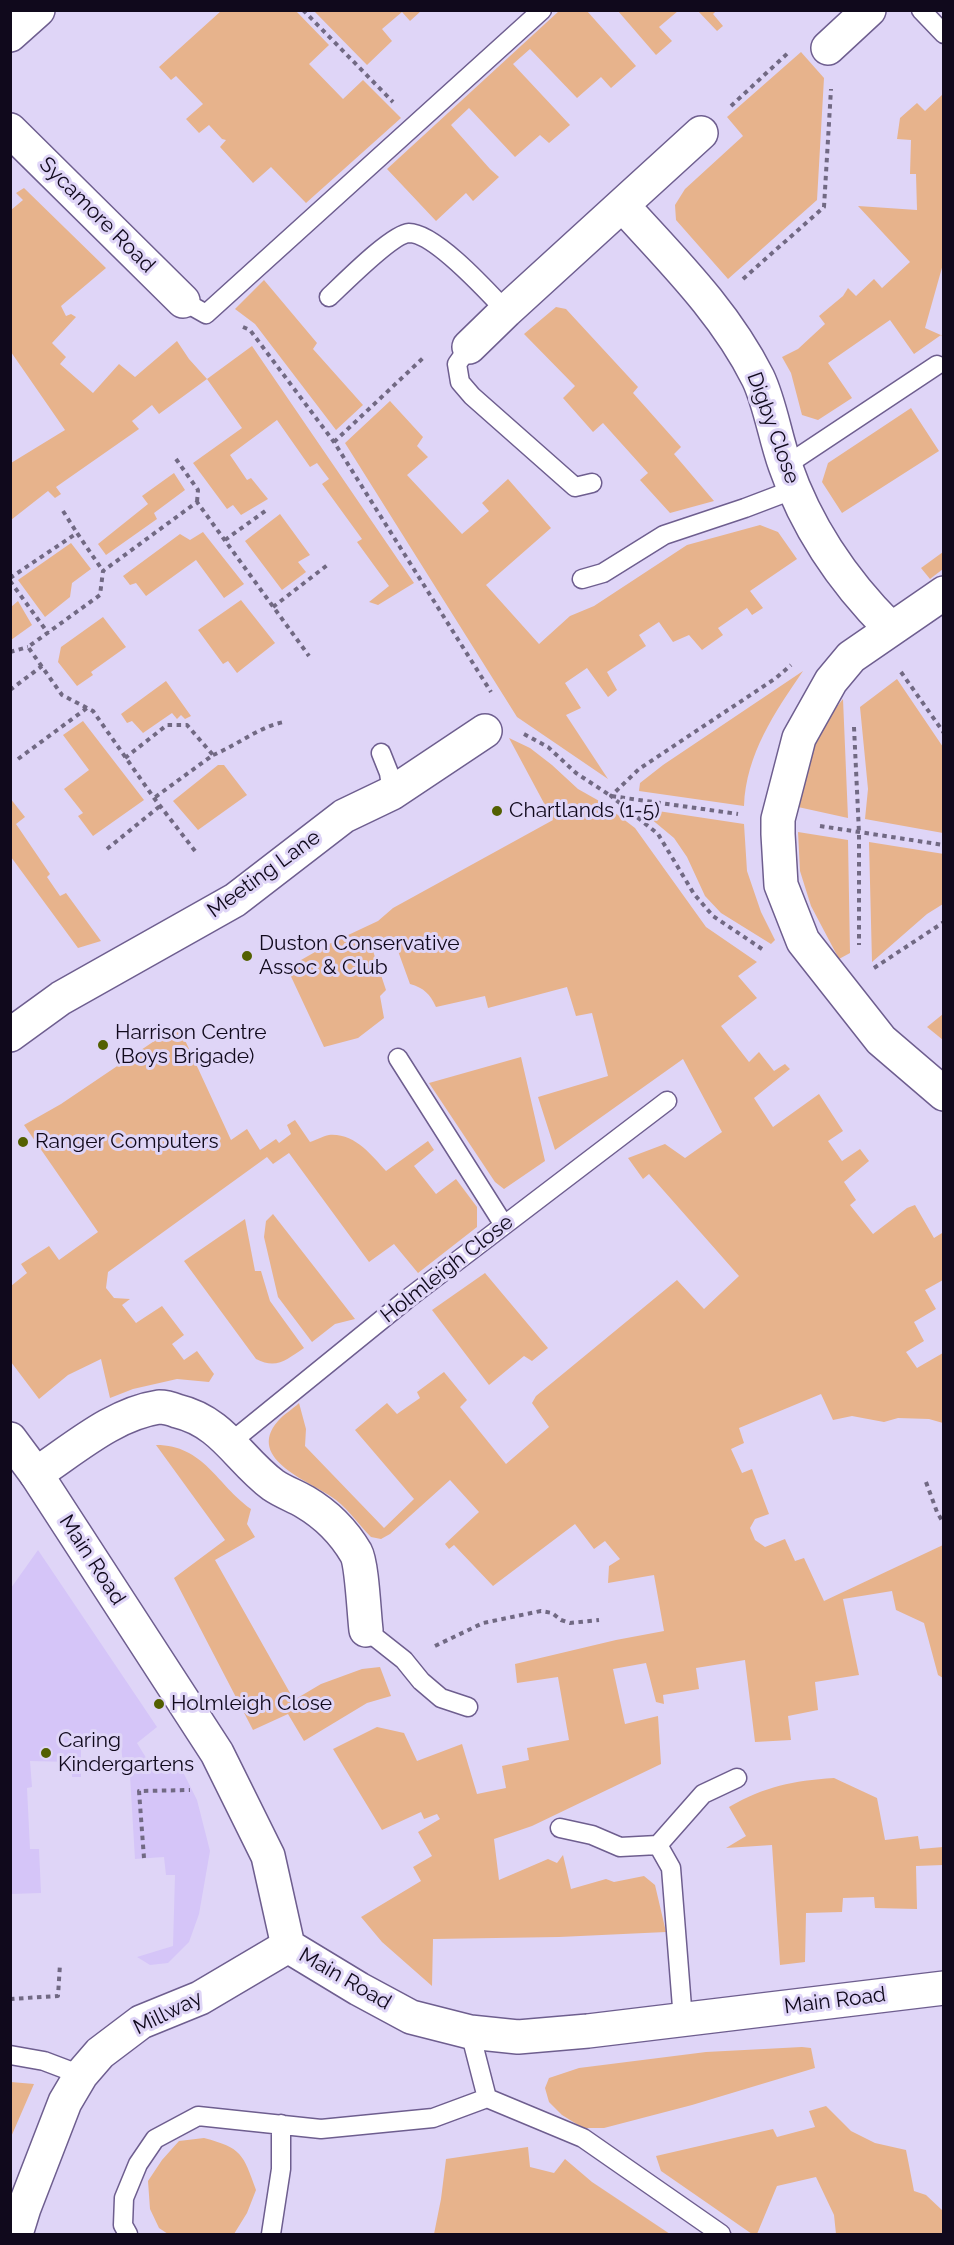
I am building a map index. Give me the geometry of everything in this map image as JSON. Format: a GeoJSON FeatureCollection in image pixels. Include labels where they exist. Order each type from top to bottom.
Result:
{"type":"FeatureCollection","features":[{"type":"Feature","properties":{"kind":"street"},"geometry":{"type":"LineString","coordinates":[[10,35],[38,10]]}},
{"type":"Feature","properties":{"kind":"street"},"geometry":{"type":"LineString","coordinates":[[828,48],[869,10]]}},
{"type":"Feature","properties":{"kind":"street","name":"Sycamore Road"},"geometry":{"type":"LineString","coordinates":[[10,130],[194,307]]}},
{"type":"Feature","properties":{"kind":"street"},"geometry":{"type":"LineString","coordinates":[[469,347],[701,133]]}},
{"type":"Feature","properties":{"kind":"street","name":"Digby Close"},"geometry":{"type":"LineString","coordinates":[[623,206],[712,305],[738,344],[759,379],[790,478],[818,537],[868,606],[890,628]]}},
{"type":"Feature","properties":{"kind":"street"},"geometry":{"type":"LineString","coordinates":[[944,593],[851,657],[831,681],[799,738],[778,819],[781,885],[803,941],[881,1040],[944,1094]]}},
{"type":"Feature","properties":{"kind":"street","name":"Meeting Lane"},"geometry":{"type":"LineString","coordinates":[[10,1035],[61,998],[234,900],[344,816],[392,793],[485,731]]}},
{"type":"Feature","properties":{"kind":"street"},"geometry":{"type":"LineString","coordinates":[[36,1474],[103,1428],[136,1413],[162,1407],[191,1414],[214,1427],[274,1486],[306,1503],[337,1525],[357,1556],[366,1630]]}},
{"type":"Feature","properties":{"kind":"street","name":"Main Road"},"geometry":{"type":"LineString","coordinates":[[10,1439],[36,1474],[217,1753],[268,1856],[288,1946],[359,1989],[411,2017],[470,2032],[518,2037],[588,2031],[944,1988]]}},
{"type":"Feature","properties":{"kind":"street","name":"Millway"},"geometry":{"type":"LineString","coordinates":[[16,2235],[49,2140],[65,2102],[81,2075],[100,2053],[141,2022],[200,1998],[288,1946]]}},
{"type":"Feature","properties":{"kind":"lane"},"geometry":{"type":"LineString","coordinates":[[194,307],[415,125],[542,10]]}},
{"type":"Feature","properties":{"kind":"lane"},"geometry":{"type":"LineString","coordinates":[[921,10],[944,34]]}},
{"type":"Feature","properties":{"kind":"lane"},"geometry":{"type":"LineString","coordinates":[[329,297],[393,239],[409,234],[426,239],[443,250],[506,311]]}},
{"type":"Feature","properties":{"kind":"lane"},"geometry":{"type":"LineString","coordinates":[[469,347],[457,364],[460,382],[472,396],[575,487],[592,483]]}},
{"type":"Feature","properties":{"kind":"lane"},"geometry":{"type":"LineString","coordinates":[[582,579],[603,573],[663,535],[745,508],[790,478],[937,365]]}},
{"type":"Feature","properties":{"kind":"lane"},"geometry":{"type":"LineString","coordinates":[[381,753],[389,773],[392,793]]}},
{"type":"Feature","properties":{"kind":"lane"},"geometry":{"type":"LineString","coordinates":[[398,1058],[504,1225]]}},
{"type":"Feature","properties":{"kind":"lane","name":"Holmleigh Close"},"geometry":{"type":"LineString","coordinates":[[231,1442],[406,1300],[667,1101]]}},
{"type":"Feature","properties":{"kind":"lane"},"geometry":{"type":"LineString","coordinates":[[366,1630],[404,1660],[421,1681],[441,1698],[468,1707]]}},
{"type":"Feature","properties":{"kind":"lane"},"geometry":{"type":"LineString","coordinates":[[560,1828],[592,1835],[620,1847],[658,1845],[703,1794],[737,1778]]}},
{"type":"Feature","properties":{"kind":"lane"},"geometry":{"type":"LineString","coordinates":[[658,1845],[671,1868],[683,2020]]}},
{"type":"Feature","properties":{"kind":"lane"},"geometry":{"type":"LineString","coordinates":[[470,2032],[487,2098]]}},
{"type":"Feature","properties":{"kind":"lane"},"geometry":{"type":"LineString","coordinates":[[10,2055],[44,2061],[81,2075]]}},
{"type":"Feature","properties":{"kind":"lane"},"geometry":{"type":"LineString","coordinates":[[128,2235],[123,2225],[124,2198],[138,2164],[155,2139],[198,2116],[321,2129],[433,2118],[487,2098],[583,2138],[721,2235]]}},
{"type":"Feature","properties":{"kind":"lane"},"geometry":{"type":"LineString","coordinates":[[271,2235],[281,2169],[281,2124]]}},
{"type":"Feature","properties":{"kind":"path"},"geometry":{"type":"LineString","coordinates":[[303,10],[415,125]]}},
{"type":"Feature","properties":{"kind":"path"},"geometry":{"type":"LineString","coordinates":[[701,133],[800,42],[828,48]]}},
{"type":"Feature","properties":{"kind":"path"},"geometry":{"type":"LineString","coordinates":[[738,284],[824,207],[831,88]]}},
{"type":"Feature","properties":{"kind":"path"},"geometry":{"type":"LineString","coordinates":[[194,307],[250,330],[334,442],[495,698],[485,731],[510,726],[548,747],[576,773],[610,796],[658,834],[694,894],[712,916],[763,950]]}},
{"type":"Feature","properties":{"kind":"path"},"geometry":{"type":"LineString","coordinates":[[334,442],[427,354]]}},
{"type":"Feature","properties":{"kind":"path"},"geometry":{"type":"LineString","coordinates":[[177,459],[198,490],[197,502],[309,656]]}},
{"type":"Feature","properties":{"kind":"path"},"geometry":{"type":"LineString","coordinates":[[103,571],[197,502]]}},
{"type":"Feature","properties":{"kind":"path"},"geometry":{"type":"LineString","coordinates":[[225,540],[268,509]]}},
{"type":"Feature","properties":{"kind":"path"},"geometry":{"type":"LineString","coordinates":[[10,652],[28,647],[100,595],[103,571],[63,511]]}},
{"type":"Feature","properties":{"kind":"path"},"geometry":{"type":"LineString","coordinates":[[48,633],[10,580],[77,533]]}},
{"type":"Feature","properties":{"kind":"path"},"geometry":{"type":"LineString","coordinates":[[273,607],[330,563]]}},
{"type":"Feature","properties":{"kind":"path"},"geometry":{"type":"LineString","coordinates":[[28,647],[62,695],[93,711],[154,798],[195,851]]}},
{"type":"Feature","properties":{"kind":"path"},"geometry":{"type":"LineString","coordinates":[[610,796],[639,769],[776,678],[793,663]]}},
{"type":"Feature","properties":{"kind":"path"},"geometry":{"type":"LineString","coordinates":[[10,690],[42,666]]}},
{"type":"Feature","properties":{"kind":"path"},"geometry":{"type":"LineString","coordinates":[[900,670],[944,733]]}},
{"type":"Feature","properties":{"kind":"path"},"geometry":{"type":"LineString","coordinates":[[18,759],[87,708]]}},
{"type":"Feature","properties":{"kind":"path"},"geometry":{"type":"LineString","coordinates":[[154,798],[213,755],[268,725],[284,722]]}},
{"type":"Feature","properties":{"kind":"path"},"geometry":{"type":"LineString","coordinates":[[125,758],[167,725],[187,725],[213,755]]}},
{"type":"Feature","properties":{"kind":"path"},"geometry":{"type":"LineString","coordinates":[[854,725],[859,833],[859,956]]}},
{"type":"Feature","properties":{"kind":"path"},"geometry":{"type":"LineString","coordinates":[[610,796],[944,845]]}},
{"type":"Feature","properties":{"kind":"path"},"geometry":{"type":"LineString","coordinates":[[107,849],[160,806]]}},
{"type":"Feature","properties":{"kind":"path"},"geometry":{"type":"LineString","coordinates":[[868,973],[944,922]]}},
{"type":"Feature","properties":{"kind":"path"},"geometry":{"type":"LineString","coordinates":[[926,1482],[944,1524]]}},
{"type":"Feature","properties":{"kind":"path"},"geometry":{"type":"LineString","coordinates":[[404,1660],[483,1623],[541,1611],[552,1613],[570,1623],[599,1620]]}},
{"type":"Feature","properties":{"kind":"path"},"geometry":{"type":"LineString","coordinates":[[144,1858],[139,1791],[192,1790]]}},
{"type":"Feature","properties":{"kind":"path"},"geometry":{"type":"LineString","coordinates":[[10,1999],[58,1996],[60,1964]]}},
{"type":"Feature","properties":{"kind":"shaded area"},"geometry":{"type":"Polygon","coordinates":[[[221,11],[296,11],[329,45],[309,64],[343,99],[363,80],[401,118],[306,203],[271,167],[253,183],[220,147],[226,140],[222,139],[209,125],[199,133],[186,119],[203,104],[176,76],[171,80],[159,67],[221,11]]]}},
{"type":"Feature","properties":{"kind":"shaded area"},"geometry":{"type":"Polygon","coordinates":[[[314,11],[421,11],[410,21],[402,12],[382,29],[392,41],[367,65],[314,11]]]}},
{"type":"Feature","properties":{"kind":"shaded area"},"geometry":{"type":"Polygon","coordinates":[[[559,11],[587,11],[636,66],[611,88],[601,77],[577,98],[530,49],[513,64],[570,125],[549,143],[540,135],[515,157],[469,108],[451,125],[499,177],[473,201],[466,193],[436,221],[387,169],[559,11]]]}},
{"type":"Feature","properties":{"kind":"shaded area"},"geometry":{"type":"Polygon","coordinates":[[[618,11],[678,11],[659,27],[672,41],[656,55],[618,11]]]}},
{"type":"Feature","properties":{"kind":"shaded area"},"geometry":{"type":"Polygon","coordinates":[[[698,11],[716,11],[713,14],[723,26],[717,31],[698,11]]]}},
{"type":"Feature","properties":{"kind":"shaded area"},"geometry":{"type":"Polygon","coordinates":[[[801,52],[824,78],[817,200],[728,279],[676,220],[675,205],[685,189],[743,136],[727,117],[801,52]]]}},
{"type":"Feature","properties":{"kind":"shaded area"},"geometry":{"type":"Polygon","coordinates":[[[943,94],[943,264],[925,328],[941,335],[914,354],[890,320],[828,363],[852,398],[818,420],[802,415],[791,373],[782,357],[798,349],[825,324],[819,316],[843,296],[848,288],[856,296],[874,279],[882,288],[910,262],[858,206],[917,210],[916,174],[910,174],[911,140],[897,139],[900,118],[917,103],[925,111],[943,94]]]}},
{"type":"Feature","properties":{"kind":"shaded area"},"geometry":{"type":"Polygon","coordinates":[[[24,188],[106,268],[61,306],[66,316],[71,314],[76,317],[52,343],[66,357],[60,364],[93,393],[119,364],[135,377],[177,341],[207,379],[159,414],[152,405],[132,421],[139,429],[56,487],[61,494],[55,498],[48,491],[11,520],[11,463],[65,430],[11,352],[11,210],[23,200],[16,193],[24,188]]]}},
{"type":"Feature","properties":{"kind":"shaded area"},"geometry":{"type":"Polygon","coordinates":[[[264,280],[317,343],[313,349],[363,405],[336,430],[255,324],[235,309],[264,280]]]}},
{"type":"Feature","properties":{"kind":"shaded area"},"geometry":{"type":"Polygon","coordinates":[[[556,307],[566,309],[638,387],[633,393],[681,447],[674,454],[714,501],[670,513],[640,480],[648,473],[603,423],[593,432],[563,398],[575,386],[524,334],[556,307]]]}},
{"type":"Feature","properties":{"kind":"shaded area"},"geometry":{"type":"Polygon","coordinates":[[[252,346],[414,583],[378,605],[369,602],[389,586],[357,542],[362,539],[322,484],[329,479],[317,463],[310,467],[277,420],[230,455],[247,480],[251,478],[268,499],[241,515],[233,505],[227,509],[193,463],[242,428],[207,379],[252,346]]]}},
{"type":"Feature","properties":{"kind":"shaded area"},"geometry":{"type":"Polygon","coordinates":[[[390,401],[423,437],[417,446],[428,457],[407,475],[462,534],[489,511],[482,503],[508,479],[551,528],[486,585],[539,644],[570,616],[594,606],[687,545],[760,525],[778,532],[797,559],[750,591],[763,608],[752,615],[747,608],[718,628],[723,635],[702,650],[689,635],[673,642],[659,622],[639,635],[646,646],[607,672],[617,690],[608,697],[587,668],[565,683],[581,708],[566,715],[608,779],[517,717],[345,443],[390,401]]]}},
{"type":"Feature","properties":{"kind":"shaded area"},"geometry":{"type":"Polygon","coordinates":[[[911,408],[939,451],[842,513],[822,482],[828,463],[911,408]]]}},
{"type":"Feature","properties":{"kind":"shaded area"},"geometry":{"type":"Polygon","coordinates":[[[174,473],[185,490],[154,513],[157,519],[106,555],[98,544],[148,504],[142,496],[174,473]]]}},
{"type":"Feature","properties":{"kind":"shaded area"},"geometry":{"type":"Polygon","coordinates":[[[280,514],[310,555],[298,562],[306,572],[282,590],[245,541],[280,514]]]}},
{"type":"Feature","properties":{"kind":"shaded area"},"geometry":{"type":"Polygon","coordinates":[[[203,532],[244,584],[224,598],[196,560],[146,596],[136,583],[130,585],[123,576],[180,534],[190,540],[203,532]]]}},
{"type":"Feature","properties":{"kind":"shaded area"},"geometry":{"type":"Polygon","coordinates":[[[71,543],[91,569],[72,583],[70,597],[45,617],[18,580],[71,543]]]}},
{"type":"Feature","properties":{"kind":"shaded area"},"geometry":{"type":"Polygon","coordinates":[[[943,552],[943,569],[930,579],[921,568],[943,552]]]}},
{"type":"Feature","properties":{"kind":"shaded area"},"geometry":{"type":"Polygon","coordinates":[[[241,600],[275,643],[237,673],[228,661],[223,664],[198,630],[241,600]]]}},
{"type":"Feature","properties":{"kind":"shaded area"},"geometry":{"type":"Polygon","coordinates":[[[18,601],[32,625],[11,640],[11,607],[18,601]]]}},
{"type":"Feature","properties":{"kind":"shaded area"},"geometry":{"type":"Polygon","coordinates":[[[103,617],[126,647],[91,672],[93,675],[77,686],[58,662],[61,647],[103,617]]]}},
{"type":"Feature","properties":{"kind":"shaded area"},"geometry":{"type":"Polygon","coordinates":[[[803,671],[782,702],[756,751],[746,787],[744,806],[639,791],[640,783],[663,765],[803,671]]]}},
{"type":"Feature","properties":{"kind":"shaded area"},"geometry":{"type":"Polygon","coordinates":[[[897,679],[943,747],[943,833],[865,819],[868,789],[860,707],[897,679]]]}},
{"type":"Feature","properties":{"kind":"shaded area"},"geometry":{"type":"Polygon","coordinates":[[[166,681],[191,716],[185,719],[181,715],[177,719],[172,713],[143,733],[132,721],[127,723],[121,714],[166,681]]]}},
{"type":"Feature","properties":{"kind":"shaded area"},"geometry":{"type":"Polygon","coordinates":[[[843,699],[848,818],[798,807],[814,742],[827,719],[843,699]]]}},
{"type":"Feature","properties":{"kind":"shaded area"},"geometry":{"type":"Polygon","coordinates":[[[83,721],[144,800],[93,836],[78,816],[83,813],[64,789],[89,770],[63,735],[83,721]]]}},
{"type":"Feature","properties":{"kind":"shaded area"},"geometry":{"type":"Polygon","coordinates":[[[509,738],[530,748],[578,789],[601,802],[635,828],[706,927],[757,962],[738,976],[757,998],[721,1026],[749,1062],[759,1052],[774,1071],[785,1064],[790,1069],[754,1098],[773,1127],[819,1094],[843,1131],[828,1141],[842,1161],[860,1149],[869,1161],[844,1182],[856,1200],[850,1205],[873,1234],[907,1208],[915,1205],[934,1238],[942,1233],[943,1280],[925,1290],[936,1309],[914,1322],[924,1341],[906,1352],[917,1368],[943,1353],[943,1423],[929,1419],[898,1418],[884,1422],[852,1416],[833,1420],[821,1394],[739,1428],[744,1443],[731,1449],[742,1473],[752,1469],[769,1514],[755,1519],[750,1528],[755,1540],[765,1547],[785,1539],[795,1561],[804,1558],[824,1601],[943,1545],[943,1678],[938,1675],[924,1623],[896,1610],[892,1591],[843,1599],[859,1675],[815,1682],[818,1710],[788,1716],[791,1740],[755,1742],[745,1660],[696,1668],[699,1689],[663,1695],[664,1704],[656,1702],[646,1663],[613,1669],[625,1724],[658,1716],[661,1764],[532,1826],[494,1839],[499,1880],[548,1859],[557,1863],[563,1855],[571,1889],[606,1879],[614,1882],[644,1876],[655,1885],[666,1932],[433,1939],[432,1986],[382,1942],[361,1917],[421,1881],[413,1867],[432,1856],[418,1832],[440,1819],[437,1814],[424,1819],[421,1812],[382,1830],[333,1749],[377,1727],[404,1733],[417,1761],[462,1744],[477,1794],[506,1788],[502,1766],[529,1760],[527,1748],[569,1740],[558,1677],[517,1683],[515,1664],[664,1631],[654,1575],[608,1583],[609,1566],[620,1559],[605,1541],[594,1549],[575,1524],[493,1586],[454,1545],[449,1549],[445,1544],[479,1512],[450,1480],[390,1534],[381,1539],[371,1537],[336,1500],[299,1477],[275,1458],[269,1447],[270,1435],[278,1421],[299,1403],[306,1429],[305,1446],[384,1528],[414,1499],[355,1430],[387,1403],[397,1414],[420,1398],[417,1392],[444,1372],[467,1400],[460,1407],[506,1464],[549,1427],[532,1403],[536,1396],[677,1280],[704,1309],[739,1276],[649,1174],[643,1179],[628,1158],[665,1144],[685,1158],[722,1132],[683,1059],[555,1150],[538,1097],[608,1076],[592,1013],[576,1016],[567,987],[488,1008],[485,996],[436,1007],[426,992],[410,984],[394,940],[372,948],[386,990],[380,996],[384,1018],[358,1038],[324,1047],[287,968],[329,944],[378,921],[393,908],[553,820],[509,738]]]}},
{"type":"Feature","properties":{"kind":"shaded area"},"geometry":{"type":"Polygon","coordinates":[[[218,765],[224,765],[247,795],[198,830],[173,801],[218,765]]]}},
{"type":"Feature","properties":{"kind":"shaded area"},"geometry":{"type":"Polygon","coordinates":[[[10,798],[25,817],[16,824],[50,874],[47,877],[60,896],[66,893],[101,941],[78,948],[11,857],[10,798]]]}},
{"type":"Feature","properties":{"kind":"shaded area"},"geometry":{"type":"Polygon","coordinates":[[[638,808],[744,824],[747,871],[761,912],[775,940],[771,944],[721,913],[705,896],[687,857],[674,838],[638,808]]]}},
{"type":"Feature","properties":{"kind":"shaded area"},"geometry":{"type":"Polygon","coordinates":[[[798,832],[848,840],[850,953],[839,959],[811,906],[800,871],[798,832]]]}},
{"type":"Feature","properties":{"kind":"shaded area"},"geometry":{"type":"Polygon","coordinates":[[[869,842],[944,854],[943,904],[927,914],[872,962],[869,842]]]}},
{"type":"Feature","properties":{"kind":"shaded area"},"geometry":{"type":"Polygon","coordinates":[[[943,1014],[943,1040],[927,1027],[943,1014]]]}},
{"type":"Feature","properties":{"kind":"shaded area"},"geometry":{"type":"Polygon","coordinates":[[[178,1025],[231,1140],[247,1129],[260,1150],[276,1139],[279,1143],[291,1134],[287,1125],[295,1120],[310,1142],[329,1135],[338,1135],[355,1141],[386,1171],[428,1141],[434,1150],[414,1166],[436,1194],[456,1179],[477,1207],[477,1227],[418,1273],[394,1244],[369,1262],[289,1153],[273,1164],[267,1157],[108,1272],[106,1288],[114,1298],[130,1299],[122,1305],[136,1323],[162,1306],[184,1335],[172,1344],[184,1360],[197,1351],[214,1374],[209,1382],[177,1379],[133,1389],[110,1398],[101,1359],[68,1375],[39,1399],[11,1362],[11,1286],[27,1273],[21,1264],[49,1246],[59,1260],[98,1232],[24,1125],[61,1104],[178,1025]]]}},
{"type":"Feature","properties":{"kind":"shaded area"},"geometry":{"type":"Polygon","coordinates":[[[521,1057],[545,1161],[504,1189],[495,1182],[429,1083],[521,1057]]]}},
{"type":"Feature","properties":{"kind":"shaded area"},"geometry":{"type":"Polygon","coordinates":[[[273,1214],[355,1319],[335,1324],[312,1342],[278,1297],[264,1237],[266,1221],[273,1214]]]}},
{"type":"Feature","properties":{"kind":"shaded area"},"geometry":{"type":"Polygon","coordinates":[[[245,1219],[255,1271],[261,1271],[270,1301],[304,1348],[282,1362],[270,1363],[256,1359],[184,1261],[245,1219]]]}},
{"type":"Feature","properties":{"kind":"shaded area"},"geometry":{"type":"Polygon","coordinates":[[[485,1273],[548,1348],[532,1361],[524,1356],[489,1385],[432,1310],[485,1273]]]}},
{"type":"Feature","properties":{"kind":"shaded area"},"geometry":{"type":"Polygon","coordinates":[[[156,1445],[172,1447],[198,1459],[251,1509],[247,1524],[255,1537],[215,1560],[294,1700],[321,1684],[362,1669],[380,1667],[391,1696],[367,1703],[304,1741],[288,1714],[253,1730],[174,1578],[225,1540],[156,1445]]]}},
{"type":"Feature","properties":{"kind":"shaded area","name":"Caring Kindergartens"},"geometry":{"type":"Polygon","coordinates":[[[38,1550],[157,1727],[137,1743],[156,1774],[178,1762],[197,1800],[210,1851],[199,1914],[189,1942],[168,1963],[150,1965],[137,1957],[173,1946],[175,1875],[166,1875],[164,1857],[135,1859],[130,1776],[124,1776],[121,1745],[81,1745],[81,1777],[72,1777],[71,1762],[30,1761],[32,1787],[27,1788],[30,1849],[39,1849],[41,1893],[11,1894],[11,1588],[38,1550]]]}},
{"type":"Feature","properties":{"kind":"shaded area"},"geometry":{"type":"Polygon","coordinates":[[[834,1778],[877,1798],[885,1840],[918,1836],[920,1849],[943,1847],[943,1865],[916,1866],[917,1909],[875,1908],[874,1897],[843,1898],[842,1912],[806,1913],[805,1962],[780,1965],[772,1845],[726,1848],[746,1836],[729,1807],[767,1789],[834,1778]]]}},
{"type":"Feature","properties":{"kind":"shaded area"},"geometry":{"type":"Polygon","coordinates":[[[811,2048],[815,2068],[692,2105],[604,2128],[583,2128],[562,2115],[549,2102],[545,2088],[549,2078],[579,2068],[706,2052],[811,2048]]]}},
{"type":"Feature","properties":{"kind":"shaded area"},"geometry":{"type":"Polygon","coordinates":[[[10,2082],[34,2084],[11,2137],[10,2082]]]}},
{"type":"Feature","properties":{"kind":"shaded area"},"geometry":{"type":"Polygon","coordinates":[[[826,2106],[851,2131],[875,2143],[906,2150],[914,2191],[926,2195],[943,2211],[943,2234],[836,2234],[834,2215],[816,2177],[777,2186],[757,2234],[752,2234],[661,2171],[656,2156],[773,2129],[777,2137],[815,2127],[809,2111],[826,2106]]]}},
{"type":"Feature","properties":{"kind":"shaded area"},"geometry":{"type":"Polygon","coordinates":[[[204,2138],[226,2145],[239,2154],[248,2168],[256,2190],[247,2213],[234,2234],[168,2234],[159,2228],[150,2209],[148,2181],[179,2141],[204,2138]]]}},
{"type":"Feature","properties":{"kind":"shaded area"},"geometry":{"type":"Polygon","coordinates":[[[528,2147],[530,2167],[554,2173],[565,2159],[592,2182],[670,2234],[434,2234],[446,2159],[528,2147]]]}},
{"type":"Feature","properties":{"kind":"place","name":"Chartlands (1-5)"},"geometry":{"type":"Point","coordinates":[497,811]}},
{"type":"Feature","properties":{"kind":"place","name":"Duston Conservative Assoc & Club"},"geometry":{"type":"Point","coordinates":[247,956]}},
{"type":"Feature","properties":{"kind":"place","name":"Harrison Centre (Boys Brigade)"},"geometry":{"type":"Point","coordinates":[103,1045]}},
{"type":"Feature","properties":{"kind":"place","name":"Ranger Computers"},"geometry":{"type":"Point","coordinates":[23,1142]}},
{"type":"Feature","properties":{"kind":"place","name":"Holmleigh Close"},"geometry":{"type":"Point","coordinates":[159,1704]}},
{"type":"Feature","properties":{"kind":"place","name":"Caring Kindergartens"},"geometry":{"type":"Point","coordinates":[46,1753]}}]}
